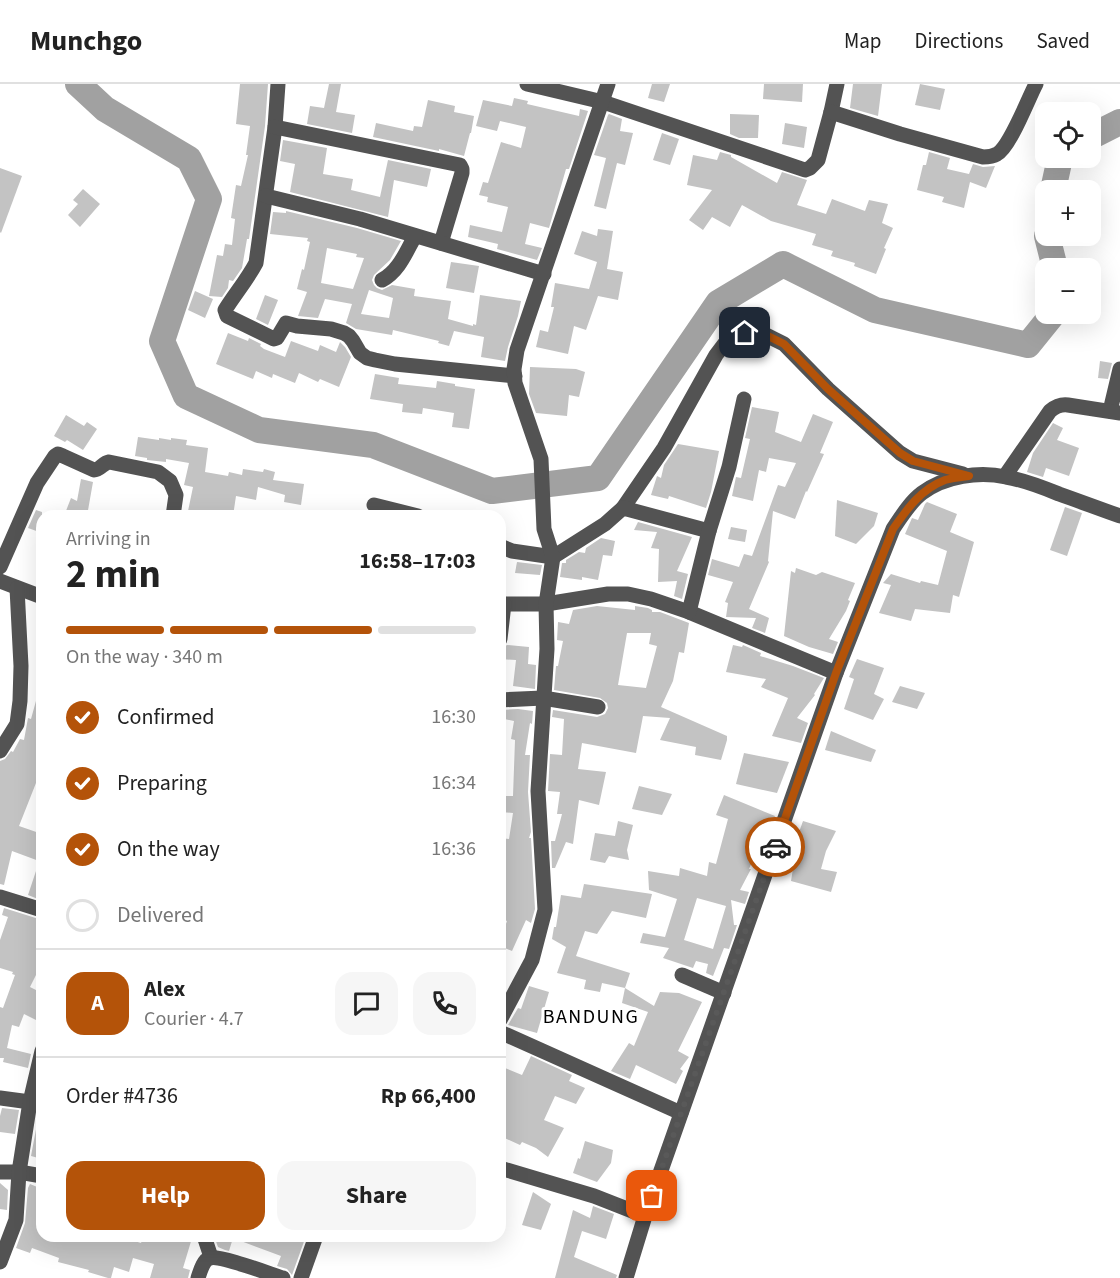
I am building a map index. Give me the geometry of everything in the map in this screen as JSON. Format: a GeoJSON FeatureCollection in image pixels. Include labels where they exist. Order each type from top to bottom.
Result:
{"type":"FeatureCollection","features":[{"type":"Feature","properties":{"kind":"street"},"geometry":{"type":"LineString","coordinates":[[278,84],[275,127],[256,263],[249,277],[238,289],[225,310],[227,315],[274,339],[286,323],[331,329],[349,336],[360,353],[367,358],[395,364],[515,376]]}},
{"type":"Feature","properties":{"kind":"street"},"geometry":{"type":"LineString","coordinates":[[527,84],[603,102],[805,170],[818,160],[837,84]]}},
{"type":"Feature","properties":{"kind":"street"},"geometry":{"type":"LineString","coordinates":[[506,1009],[532,960],[545,910],[538,791],[547,649],[546,604],[553,557],[544,529],[541,459],[515,383],[514,369],[517,350],[608,84]]}},
{"type":"Feature","properties":{"kind":"street"},"geometry":{"type":"LineString","coordinates":[[831,112],[983,157],[991,156],[998,154],[1006,144],[1036,84]]}},
{"type":"Feature","properties":{"kind":"street"},"geometry":{"type":"LineString","coordinates":[[275,127],[460,165],[462,173],[441,243]]}},
{"type":"Feature","properties":{"kind":"street"},"geometry":{"type":"LineString","coordinates":[[266,196],[360,219],[544,274]]}},
{"type":"Feature","properties":{"kind":"street"},"geometry":{"type":"LineString","coordinates":[[382,280],[397,267],[415,236]]}},
{"type":"Feature","properties":{"kind":"street"},"geometry":{"type":"LineString","coordinates":[[506,548],[553,557],[597,529],[623,508],[664,448],[716,355],[732,334],[764,334],[784,344],[828,389],[900,453],[913,461],[969,476]]}},
{"type":"Feature","properties":{"kind":"street"},"geometry":{"type":"LineString","coordinates":[[1005,476],[1054,408],[1064,404],[1115,412],[1120,369]]}},
{"type":"Feature","properties":{"kind":"street"},"geometry":{"type":"LineString","coordinates":[[688,612],[709,531],[729,467],[744,399]]}},
{"type":"Feature","properties":{"kind":"street"},"geometry":{"type":"LineString","coordinates":[[0,567],[37,483],[58,454],[94,470],[109,462],[158,472],[174,487],[176,495],[173,510]]}},
{"type":"Feature","properties":{"kind":"street"},"geometry":{"type":"LineString","coordinates":[[626,1278],[645,1216],[836,673],[893,529],[921,493],[945,480],[969,476],[1005,476],[1028,482],[1120,516]]}},
{"type":"Feature","properties":{"kind":"street"},"geometry":{"type":"LineString","coordinates":[[374,505],[394,510]]}},
{"type":"Feature","properties":{"kind":"street"},"geometry":{"type":"LineString","coordinates":[[623,508],[709,531]]}},
{"type":"Feature","properties":{"kind":"street"},"geometry":{"type":"LineString","coordinates":[[0,581],[36,595]]}},
{"type":"Feature","properties":{"kind":"street"},"geometry":{"type":"LineString","coordinates":[[0,751],[17,724],[20,701],[21,666],[17,588]]}},
{"type":"Feature","properties":{"kind":"street"},"geometry":{"type":"LineString","coordinates":[[506,604],[546,604],[608,594],[628,594],[651,599],[688,612],[836,673]]}},
{"type":"Feature","properties":{"kind":"street"},"geometry":{"type":"LineString","coordinates":[[506,700],[543,698],[598,707]]}},
{"type":"Feature","properties":{"kind":"street"},"geometry":{"type":"LineString","coordinates":[[0,897],[36,908]]}},
{"type":"Feature","properties":{"kind":"street"},"geometry":{"type":"LineString","coordinates":[[682,975],[724,993]]}},
{"type":"Feature","properties":{"kind":"street"},"geometry":{"type":"LineString","coordinates":[[506,1035],[681,1113]]}},
{"type":"Feature","properties":{"kind":"street"},"geometry":{"type":"LineString","coordinates":[[0,1262],[16,1220],[19,1172],[36,1076]]}},
{"type":"Feature","properties":{"kind":"street"},"geometry":{"type":"LineString","coordinates":[[0,1098],[30,1102]]}},
{"type":"Feature","properties":{"kind":"street"},"geometry":{"type":"LineString","coordinates":[[506,1170],[594,1196],[645,1216]]}},
{"type":"Feature","properties":{"kind":"street"},"geometry":{"type":"LineString","coordinates":[[0,1172],[36,1175]]}},
{"type":"Feature","properties":{"kind":"street"},"geometry":{"type":"LineString","coordinates":[[206,1242],[211,1257]]}},
{"type":"Feature","properties":{"kind":"street"},"geometry":{"type":"LineString","coordinates":[[301,1278],[314,1242]]}},
{"type":"Feature","properties":{"kind":"street"},"geometry":{"type":"LineString","coordinates":[[198,1278],[206,1260],[211,1257],[283,1278]]}},
{"type":"Feature","properties":{"kind":"building"},"geometry":{"type":"Polygon","coordinates":[[[240,84],[268,84],[265,126],[249,239],[247,239],[242,268],[233,281],[229,280],[228,288],[222,297],[209,296],[217,255],[223,256],[225,244],[232,245],[235,219],[231,218],[236,185],[241,186],[248,155],[246,155],[250,126],[236,124],[240,84]]]}},
{"type":"Feature","properties":{"kind":"building"},"geometry":{"type":"Polygon","coordinates":[[[329,84],[341,84],[336,112],[355,115],[352,133],[307,124],[310,106],[324,108],[329,84]]]}},
{"type":"Feature","properties":{"kind":"building"},"geometry":{"type":"Polygon","coordinates":[[[652,84],[670,84],[664,102],[648,98],[652,84]]]}},
{"type":"Feature","properties":{"kind":"building"},"geometry":{"type":"Polygon","coordinates":[[[764,84],[803,84],[802,102],[763,99],[764,84]]]}},
{"type":"Feature","properties":{"kind":"building"},"geometry":{"type":"Polygon","coordinates":[[[853,84],[882,84],[878,116],[850,108],[853,84]]]}},
{"type":"Feature","properties":{"kind":"building"},"geometry":{"type":"Polygon","coordinates":[[[920,84],[945,89],[940,110],[915,105],[920,84]]]}},
{"type":"Feature","properties":{"kind":"building"},"geometry":{"type":"Polygon","coordinates":[[[514,98],[528,101],[527,104],[579,116],[580,109],[588,111],[569,169],[566,169],[549,228],[530,223],[525,244],[542,248],[537,260],[497,249],[498,244],[468,237],[470,225],[502,232],[508,207],[487,202],[488,197],[479,195],[483,182],[488,183],[501,142],[521,148],[526,127],[500,121],[497,131],[476,126],[483,100],[512,106],[514,98]]]}},
{"type":"Feature","properties":{"kind":"building"},"geometry":{"type":"Polygon","coordinates":[[[428,100],[455,106],[454,112],[474,116],[464,156],[373,137],[376,123],[413,131],[414,126],[422,127],[428,100]]]}},
{"type":"Feature","properties":{"kind":"building"},"geometry":{"type":"Polygon","coordinates":[[[609,114],[622,119],[620,131],[633,133],[625,165],[617,163],[606,209],[594,206],[606,158],[594,155],[609,114]]]}},
{"type":"Feature","properties":{"kind":"building"},"geometry":{"type":"Polygon","coordinates":[[[730,114],[759,115],[758,138],[739,138],[730,134],[730,114]]]}},
{"type":"Feature","properties":{"kind":"building"},"geometry":{"type":"Polygon","coordinates":[[[785,123],[807,127],[804,148],[782,144],[785,123]]]}},
{"type":"Feature","properties":{"kind":"building"},"geometry":{"type":"Polygon","coordinates":[[[662,133],[679,139],[670,165],[653,160],[662,133]]]}},
{"type":"Feature","properties":{"kind":"building"},"geometry":{"type":"Polygon","coordinates":[[[283,140],[327,148],[323,174],[353,179],[351,190],[380,197],[388,160],[431,169],[427,187],[394,180],[388,217],[290,192],[295,164],[280,161],[283,140]]]}},
{"type":"Feature","properties":{"kind":"building"},"geometry":{"type":"Polygon","coordinates":[[[720,152],[731,155],[777,183],[782,172],[807,180],[797,205],[826,214],[832,199],[865,211],[869,200],[888,204],[882,223],[893,228],[876,274],[854,266],[855,263],[831,256],[833,251],[812,245],[816,234],[771,221],[742,205],[730,227],[712,217],[703,230],[689,220],[712,190],[687,185],[693,155],[717,160],[720,152]]]}},
{"type":"Feature","properties":{"kind":"building"},"geometry":{"type":"Polygon","coordinates":[[[929,152],[950,158],[947,169],[969,174],[973,164],[983,167],[995,166],[986,188],[970,182],[964,208],[942,202],[944,197],[917,190],[923,165],[926,165],[929,152]]]}},
{"type":"Feature","properties":{"kind":"building"},"geometry":{"type":"Polygon","coordinates":[[[0,168],[22,176],[1,233],[0,232],[0,168]]]}},
{"type":"Feature","properties":{"kind":"building"},"geometry":{"type":"Polygon","coordinates":[[[83,189],[100,204],[80,227],[68,215],[78,204],[73,200],[83,189]]]}},
{"type":"Feature","properties":{"kind":"building"},"geometry":{"type":"Polygon","coordinates":[[[286,211],[357,228],[401,241],[390,260],[374,275],[372,280],[374,285],[382,290],[392,285],[415,289],[414,296],[451,301],[448,319],[476,325],[480,295],[521,301],[505,361],[481,357],[484,337],[454,331],[449,346],[438,343],[439,341],[393,330],[392,335],[356,329],[346,323],[352,304],[325,299],[318,318],[298,316],[307,292],[297,289],[310,242],[307,241],[308,238],[270,234],[273,212],[286,213],[286,211]],[[327,248],[321,283],[353,289],[364,258],[356,257],[357,254],[327,248]],[[369,290],[361,314],[389,318],[393,298],[369,290]]]}},
{"type":"Feature","properties":{"kind":"building"},"geometry":{"type":"Polygon","coordinates":[[[598,229],[613,231],[607,269],[623,272],[618,300],[598,296],[586,330],[574,326],[568,354],[536,347],[540,330],[548,332],[554,307],[551,307],[555,283],[589,289],[597,262],[574,254],[582,231],[597,236],[598,229]]]}},
{"type":"Feature","properties":{"kind":"building"},"geometry":{"type":"Polygon","coordinates":[[[451,262],[479,266],[474,293],[446,288],[451,262]]]}},
{"type":"Feature","properties":{"kind":"building"},"geometry":{"type":"Polygon","coordinates":[[[195,291],[213,299],[205,318],[188,310],[195,291]]]}},
{"type":"Feature","properties":{"kind":"building"},"geometry":{"type":"Polygon","coordinates":[[[265,295],[278,300],[268,325],[256,319],[265,295]]]}},
{"type":"Feature","properties":{"kind":"building"},"geometry":{"type":"Polygon","coordinates":[[[228,333],[248,341],[249,338],[261,344],[260,346],[264,349],[285,357],[291,341],[318,351],[320,345],[336,352],[340,342],[351,357],[339,387],[320,379],[318,382],[299,373],[295,383],[273,374],[272,378],[256,371],[253,379],[216,364],[228,333]]]}},
{"type":"Feature","properties":{"kind":"building"},"geometry":{"type":"Polygon","coordinates":[[[1100,361],[1112,363],[1108,379],[1098,378],[1100,361]]]}},
{"type":"Feature","properties":{"kind":"building"},"geometry":{"type":"Polygon","coordinates":[[[530,367],[576,369],[585,372],[579,397],[569,395],[567,416],[536,413],[529,394],[530,367]]]}},
{"type":"Feature","properties":{"kind":"building"},"geometry":{"type":"Polygon","coordinates":[[[375,374],[399,378],[398,384],[436,388],[437,381],[475,389],[469,429],[452,427],[454,413],[423,408],[422,414],[402,412],[403,404],[370,399],[375,374]]]}},
{"type":"Feature","properties":{"kind":"building"},"geometry":{"type":"Polygon","coordinates":[[[752,407],[779,412],[775,432],[801,442],[813,414],[833,422],[820,453],[824,454],[795,519],[773,511],[769,562],[749,609],[769,618],[765,633],[752,628],[756,618],[726,617],[728,603],[725,602],[733,582],[708,575],[712,559],[739,567],[744,554],[752,556],[778,485],[785,487],[796,463],[769,458],[766,472],[759,470],[753,501],[732,496],[736,477],[741,478],[750,439],[745,438],[752,407]]]}},
{"type":"Feature","properties":{"kind":"building"},"geometry":{"type":"Polygon","coordinates":[[[66,415],[84,426],[87,422],[97,429],[83,450],[67,440],[65,442],[54,436],[66,415]]]}},
{"type":"Feature","properties":{"kind":"building"},"geometry":{"type":"Polygon","coordinates":[[[1053,423],[1063,428],[1057,440],[1079,448],[1069,476],[1046,468],[1043,477],[1027,472],[1033,453],[1053,423]]]}},
{"type":"Feature","properties":{"kind":"building"},"geometry":{"type":"Polygon","coordinates":[[[138,437],[187,440],[186,445],[208,448],[205,472],[228,476],[229,472],[242,475],[243,469],[263,472],[264,469],[275,472],[273,480],[304,484],[301,505],[284,502],[285,495],[258,487],[256,500],[236,496],[234,510],[188,510],[193,487],[184,485],[189,463],[166,459],[166,462],[147,460],[147,458],[135,456],[138,437]]]}},
{"type":"Feature","properties":{"kind":"building"},"geometry":{"type":"Polygon","coordinates":[[[678,444],[719,451],[706,508],[669,496],[668,499],[651,495],[657,476],[661,478],[664,465],[678,444]]]}},
{"type":"Feature","properties":{"kind":"building"},"geometry":{"type":"Polygon","coordinates":[[[81,479],[93,482],[88,510],[66,510],[71,498],[77,501],[81,479]]]}},
{"type":"Feature","properties":{"kind":"building"},"geometry":{"type":"Polygon","coordinates":[[[837,500],[878,513],[874,526],[856,544],[835,536],[837,500]]]}},
{"type":"Feature","properties":{"kind":"building"},"geometry":{"type":"Polygon","coordinates":[[[927,502],[957,514],[950,532],[974,542],[959,597],[953,595],[950,613],[915,609],[911,621],[879,613],[891,585],[883,583],[891,574],[920,583],[921,581],[938,585],[947,551],[905,534],[912,518],[918,520],[927,502]]]}},
{"type":"Feature","properties":{"kind":"building"},"geometry":{"type":"Polygon","coordinates":[[[1065,507],[1082,513],[1067,556],[1050,550],[1065,507]]]}},
{"type":"Feature","properties":{"kind":"building"},"geometry":{"type":"Polygon","coordinates":[[[36,510],[36,531],[28,528],[36,510]]]}},
{"type":"Feature","properties":{"kind":"building"},"geometry":{"type":"Polygon","coordinates":[[[638,522],[692,537],[677,571],[688,574],[682,599],[674,596],[677,581],[658,582],[659,549],[651,548],[657,532],[634,530],[638,522]]]}},
{"type":"Feature","properties":{"kind":"building"},"geometry":{"type":"Polygon","coordinates":[[[731,527],[747,530],[745,542],[728,539],[731,527]]]}},
{"type":"Feature","properties":{"kind":"building"},"geometry":{"type":"Polygon","coordinates":[[[601,538],[615,541],[612,556],[603,555],[598,580],[560,577],[562,563],[566,563],[566,560],[579,552],[585,553],[586,548],[601,538]]]}},
{"type":"Feature","properties":{"kind":"building"},"geometry":{"type":"Polygon","coordinates":[[[517,562],[542,565],[540,575],[515,573],[517,562]]]}},
{"type":"Feature","properties":{"kind":"building"},"geometry":{"type":"Polygon","coordinates":[[[796,568],[816,575],[822,572],[855,583],[846,611],[829,639],[838,642],[833,654],[784,636],[791,571],[795,573],[796,568]]]}},
{"type":"Feature","properties":{"kind":"building"},"geometry":{"type":"Polygon","coordinates":[[[597,606],[635,610],[635,606],[648,608],[652,612],[660,612],[689,623],[684,653],[679,652],[673,681],[661,707],[727,736],[727,740],[721,760],[695,755],[696,747],[660,740],[670,718],[643,716],[636,753],[582,743],[578,769],[606,772],[599,805],[579,800],[573,844],[566,842],[555,868],[552,868],[551,841],[555,841],[562,814],[557,814],[560,792],[548,791],[550,754],[562,755],[564,719],[552,717],[553,710],[597,717],[605,714],[608,708],[607,703],[600,698],[554,690],[556,666],[558,666],[563,641],[557,640],[558,622],[569,624],[573,610],[597,606]],[[627,633],[618,685],[646,688],[657,646],[649,644],[651,633],[627,633]]]}},
{"type":"Feature","properties":{"kind":"building"},"geometry":{"type":"Polygon","coordinates":[[[733,645],[742,647],[743,645],[761,653],[760,656],[824,678],[815,695],[797,718],[808,723],[801,743],[772,736],[788,698],[761,687],[766,679],[726,672],[733,645]]]}},
{"type":"Feature","properties":{"kind":"building"},"geometry":{"type":"Polygon","coordinates":[[[506,646],[529,647],[528,664],[536,665],[535,689],[513,686],[516,660],[506,659],[506,646]]]}},
{"type":"Feature","properties":{"kind":"building"},"geometry":{"type":"Polygon","coordinates":[[[857,659],[884,668],[874,694],[884,699],[873,720],[844,709],[854,679],[849,677],[857,659]]]}},
{"type":"Feature","properties":{"kind":"building"},"geometry":{"type":"Polygon","coordinates":[[[900,686],[925,693],[917,709],[892,702],[900,686]]]}},
{"type":"Feature","properties":{"kind":"building"},"geometry":{"type":"Polygon","coordinates":[[[36,701],[36,783],[19,826],[36,832],[36,860],[12,851],[4,885],[0,884],[0,761],[5,759],[11,751],[13,752],[20,739],[24,740],[28,718],[31,719],[36,701]]]}},
{"type":"Feature","properties":{"kind":"building"},"geometry":{"type":"Polygon","coordinates":[[[506,710],[533,711],[525,755],[530,755],[528,792],[531,832],[529,838],[531,838],[535,909],[531,923],[526,920],[512,951],[506,948],[506,839],[509,839],[513,813],[506,812],[506,796],[513,796],[515,740],[511,739],[514,721],[506,719],[506,710]]]}},
{"type":"Feature","properties":{"kind":"building"},"geometry":{"type":"Polygon","coordinates":[[[831,731],[876,750],[871,762],[825,750],[831,731]]]}},
{"type":"Feature","properties":{"kind":"building"},"geometry":{"type":"Polygon","coordinates":[[[744,753],[789,762],[777,793],[736,784],[744,753]]]}},
{"type":"Feature","properties":{"kind":"building"},"geometry":{"type":"Polygon","coordinates":[[[639,786],[672,794],[662,815],[632,809],[639,786]]]}},
{"type":"Feature","properties":{"kind":"building"},"geometry":{"type":"Polygon","coordinates":[[[724,795],[775,816],[768,835],[764,834],[749,869],[751,869],[740,890],[749,892],[745,904],[731,900],[734,925],[737,925],[729,949],[724,948],[713,976],[706,973],[708,964],[696,961],[693,968],[663,958],[669,948],[640,943],[643,933],[665,937],[677,899],[649,890],[648,871],[679,876],[680,868],[707,876],[709,862],[716,864],[728,819],[716,815],[724,795]],[[697,898],[684,940],[713,949],[726,906],[697,898]]]}},
{"type":"Feature","properties":{"kind":"building"},"geometry":{"type":"Polygon","coordinates":[[[618,821],[633,825],[627,850],[629,860],[609,856],[605,863],[590,860],[595,833],[615,836],[618,821]]]}},
{"type":"Feature","properties":{"kind":"building"},"geometry":{"type":"Polygon","coordinates":[[[803,821],[836,831],[826,851],[821,869],[837,872],[831,892],[791,881],[797,838],[803,821]]]}},
{"type":"Feature","properties":{"kind":"building"},"geometry":{"type":"Polygon","coordinates":[[[36,871],[36,898],[28,895],[36,871]]]}},
{"type":"Feature","properties":{"kind":"building"},"geometry":{"type":"Polygon","coordinates":[[[584,884],[652,894],[646,918],[612,911],[597,934],[585,931],[576,956],[630,973],[625,988],[602,983],[600,992],[584,989],[586,980],[557,973],[566,947],[552,939],[561,895],[581,898],[584,884]]]}},
{"type":"Feature","properties":{"kind":"building"},"geometry":{"type":"Polygon","coordinates":[[[4,908],[36,918],[36,975],[30,987],[36,990],[36,1020],[24,1014],[19,1027],[12,1025],[7,1048],[31,1054],[28,1068],[3,1062],[4,1058],[0,1058],[0,1007],[3,1008],[15,975],[12,974],[13,972],[0,968],[0,940],[8,917],[2,915],[4,908]]]}},
{"type":"Feature","properties":{"kind":"building"},"geometry":{"type":"Polygon","coordinates":[[[529,986],[549,992],[537,1033],[508,1025],[518,1008],[521,1009],[529,986]]]}},
{"type":"Feature","properties":{"kind":"building"},"geometry":{"type":"Polygon","coordinates":[[[625,988],[654,1006],[660,992],[679,993],[702,1002],[678,1051],[689,1057],[680,1069],[683,1071],[676,1084],[636,1065],[630,1079],[611,1071],[629,1043],[634,1046],[648,1012],[622,1003],[625,988]]]}},
{"type":"Feature","properties":{"kind":"building"},"geometry":{"type":"Polygon","coordinates":[[[531,1056],[572,1075],[569,1081],[585,1088],[576,1104],[555,1096],[544,1120],[564,1128],[548,1157],[536,1148],[522,1142],[520,1145],[506,1139],[506,1068],[522,1075],[531,1056]]]}},
{"type":"Feature","properties":{"kind":"building"},"geometry":{"type":"Polygon","coordinates":[[[2,1108],[19,1110],[15,1134],[0,1132],[2,1108]]]}},
{"type":"Feature","properties":{"kind":"building"},"geometry":{"type":"Polygon","coordinates":[[[36,1129],[36,1157],[31,1156],[36,1129]]]}},
{"type":"Feature","properties":{"kind":"building"},"geometry":{"type":"Polygon","coordinates":[[[585,1141],[613,1150],[611,1163],[597,1182],[573,1173],[585,1141]]]}},
{"type":"Feature","properties":{"kind":"building"},"geometry":{"type":"Polygon","coordinates":[[[0,1183],[8,1190],[7,1210],[0,1209],[0,1183]]]}},
{"type":"Feature","properties":{"kind":"building"},"geometry":{"type":"Polygon","coordinates":[[[30,1184],[36,1186],[36,1242],[191,1242],[183,1268],[190,1270],[188,1278],[150,1278],[154,1264],[133,1258],[129,1272],[114,1267],[111,1278],[108,1278],[88,1272],[89,1270],[58,1262],[59,1258],[32,1248],[30,1253],[16,1248],[25,1223],[30,1184]]]}},
{"type":"Feature","properties":{"kind":"building"},"geometry":{"type":"Polygon","coordinates":[[[533,1192],[551,1204],[541,1230],[522,1225],[533,1192]]]}},
{"type":"Feature","properties":{"kind":"building"},"geometry":{"type":"Polygon","coordinates":[[[593,1206],[614,1214],[606,1239],[582,1231],[574,1257],[617,1275],[616,1278],[555,1278],[573,1210],[590,1218],[593,1206]]]}},
{"type":"Feature","properties":{"kind":"building"},"geometry":{"type":"Polygon","coordinates":[[[216,1242],[232,1242],[229,1251],[218,1247],[216,1242]]]}},
{"type":"Feature","properties":{"kind":"building"},"geometry":{"type":"Polygon","coordinates":[[[244,1242],[304,1242],[292,1275],[287,1269],[277,1266],[281,1256],[244,1242]]]}},
{"type":"Feature","properties":{"kind":"waterway"},"geometry":{"type":"LineString","coordinates":[[78,84],[105,109],[189,159],[209,199],[162,341],[186,396],[259,430],[373,445],[492,491],[598,478],[718,303],[783,264],[875,310],[1028,345],[1045,324]]}},
{"type":"Feature","properties":{"kind":"waterway"},"geometry":{"type":"LineString","coordinates":[[1101,132],[1120,122]]}},
{"type":"Feature","properties":{"kind":"waterway"},"geometry":{"type":"LineString","coordinates":[[1055,180],[1058,168]]}},
{"type":"Feature","properties":{"kind":"waterway"},"geometry":{"type":"LineString","coordinates":[[1050,246],[1052,258]]}},
{"type":"Feature","properties":{"kind":"way so far"},"geometry":{"type":"LineString","coordinates":[[652,1196],[775,847]]}},
{"type":"Feature","properties":{"kind":"district","name":"BANDUNG"},"geometry":{"type":"Point","coordinates":[591,1017]}},
{"type":"Feature","properties":{"kind":"route"},"geometry":{"type":"LineString","coordinates":[[745,333],[764,334],[784,344],[828,389],[900,453],[913,461],[969,476],[945,480],[921,493],[893,529],[836,673],[775,847]]}}]}
